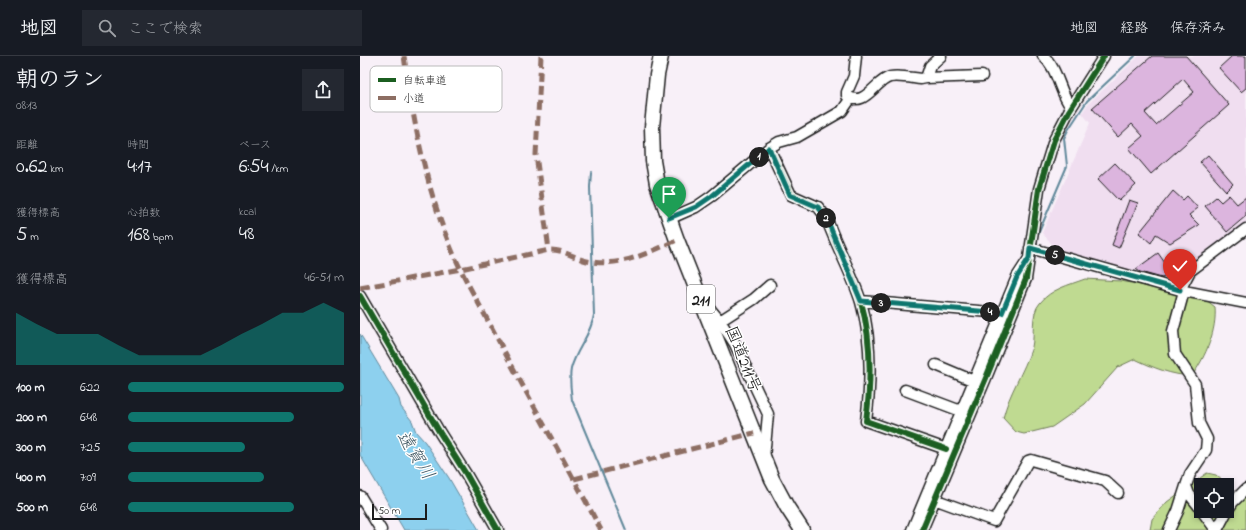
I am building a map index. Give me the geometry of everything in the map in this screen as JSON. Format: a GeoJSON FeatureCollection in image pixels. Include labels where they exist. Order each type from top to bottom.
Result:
{"type":"FeatureCollection","features":[{"type":"Feature","properties":{"kind":"highway","name":"国道211号"},"geometry":{"type":"LineString","coordinates":[[661,56],[657,75],[652,127],[653,161],[657,184],[772,479],[787,507],[802,530]]}},
{"type":"Feature","properties":{"kind":"street"},"geometry":{"type":"LineString","coordinates":[[856,56],[854,76],[846,92],[847,96],[851,98],[859,99],[864,97],[882,81],[890,77],[921,79],[982,76]]}},
{"type":"Feature","properties":{"kind":"street"},"geometry":{"type":"LineString","coordinates":[[926,78],[930,66],[941,56]]}},
{"type":"Feature","properties":{"kind":"street"},"geometry":{"type":"LineString","coordinates":[[1043,56],[1050,63],[1066,100],[1071,107]]}},
{"type":"Feature","properties":{"kind":"street"},"geometry":{"type":"LineString","coordinates":[[924,529],[934,499],[1026,278],[1038,189],[1054,140],[1071,107],[1104,56]]}},
{"type":"Feature","properties":{"kind":"street"},"geometry":{"type":"LineString","coordinates":[[669,218],[696,207],[712,196],[769,148],[779,142],[797,136],[842,111],[851,98]]}},
{"type":"Feature","properties":{"kind":"street"},"geometry":{"type":"LineString","coordinates":[[769,148],[790,195],[818,207],[826,217],[861,301],[868,328],[869,397],[866,421],[946,449]]}},
{"type":"Feature","properties":{"kind":"street"},"geometry":{"type":"LineString","coordinates":[[1169,530],[1178,512],[1190,474],[1206,450],[1208,444],[1199,423],[1195,384],[1175,354],[1173,331],[1182,290],[1190,271],[1246,229]]}},
{"type":"Feature","properties":{"kind":"street"},"geometry":{"type":"LineString","coordinates":[[1030,253],[1182,290],[1246,303]]}},
{"type":"Feature","properties":{"kind":"street"},"geometry":{"type":"LineString","coordinates":[[912,530],[1017,277],[1030,253]]}},
{"type":"Feature","properties":{"kind":"street"},"geometry":{"type":"LineString","coordinates":[[720,321],[754,299],[770,285]]}},
{"type":"Feature","properties":{"kind":"street"},"geometry":{"type":"LineString","coordinates":[[360,296],[498,530]]}},
{"type":"Feature","properties":{"kind":"street"},"geometry":{"type":"LineString","coordinates":[[861,301],[1002,313]]}},
{"type":"Feature","properties":{"kind":"street"},"geometry":{"type":"LineString","coordinates":[[703,305],[710,309],[720,321],[749,370],[768,414],[764,458]]}},
{"type":"Feature","properties":{"kind":"street"},"geometry":{"type":"LineString","coordinates":[[936,365],[974,381]]}},
{"type":"Feature","properties":{"kind":"street"},"geometry":{"type":"LineString","coordinates":[[905,390],[961,411]]}},
{"type":"Feature","properties":{"kind":"street"},"geometry":{"type":"LineString","coordinates":[[934,499],[994,522],[1028,461],[1031,460],[1105,481],[1118,493]]}},
{"type":"Feature","properties":{"kind":"street"},"geometry":{"type":"LineString","coordinates":[[1186,486],[1188,494],[1194,501]]}},
{"type":"Feature","properties":{"kind":"street"},"geometry":{"type":"LineString","coordinates":[[1234,501],[1246,489]]}},
{"type":"Feature","properties":{"kind":"street"},"geometry":{"type":"LineString","coordinates":[[362,500],[381,530]]}},
{"type":"Feature","properties":{"kind":"street"},"geometry":{"type":"LineString","coordinates":[[1208,518],[1217,530],[1223,518]]}},
{"type":"Feature","properties":{"kind":"shaded area"},"geometry":{"type":"Polygon","coordinates":[[[1139,56],[1246,56],[1246,226],[1178,286],[1059,252],[1042,233],[1090,123],[1082,113],[1088,104],[1139,56]]]}},
{"type":"Feature","properties":{"kind":"green space"},"geometry":{"type":"Polygon","coordinates":[[[1085,279],[1121,281],[1205,299],[1215,307],[1214,325],[1210,343],[1192,376],[1163,370],[1135,359],[1118,367],[1085,404],[1052,427],[1024,434],[1016,432],[1003,418],[1009,400],[1032,347],[1034,319],[1037,308],[1049,294],[1085,279]]]}},
{"type":"Feature","properties":{"kind":"green space"},"geometry":{"type":"Polygon","coordinates":[[[1207,473],[1216,475],[1219,478],[1200,478],[1207,473]]]}},
{"type":"Feature","properties":{"kind":"green space"},"geometry":{"type":"Polygon","coordinates":[[[1194,482],[1194,518],[1234,518],[1234,491],[1242,498],[1246,498],[1246,530],[1150,530],[1152,519],[1167,502],[1194,482]]]}},
{"type":"Feature","properties":{"kind":"water","name":"遠賀川"},"geometry":{"type":"Polygon","coordinates":[[[360,334],[399,399],[401,407],[412,421],[416,432],[425,442],[449,478],[479,530],[404,530],[360,455],[360,334]]]}},
{"type":"Feature","properties":{"kind":"building"},"geometry":{"type":"Polygon","coordinates":[[[1152,56],[1186,56],[1229,105],[1151,174],[1129,148],[1143,136],[1132,124],[1118,137],[1092,108],[1152,56]],[[1183,79],[1145,113],[1156,125],[1194,92],[1183,79]]]}},
{"type":"Feature","properties":{"kind":"building"},"geometry":{"type":"Polygon","coordinates":[[[1232,56],[1246,56],[1246,88],[1241,92],[1219,68],[1232,56]]]}},
{"type":"Feature","properties":{"kind":"building"},"geometry":{"type":"Polygon","coordinates":[[[1208,155],[1233,184],[1226,191],[1200,162],[1208,155]]]}},
{"type":"Feature","properties":{"kind":"building"},"geometry":{"type":"Polygon","coordinates":[[[1115,163],[1136,185],[1119,201],[1098,179],[1115,163]]]}},
{"type":"Feature","properties":{"kind":"building"},"geometry":{"type":"Polygon","coordinates":[[[1173,191],[1183,200],[1187,196],[1198,208],[1189,215],[1199,225],[1170,243],[1156,234],[1151,243],[1139,233],[1173,191]]]}},
{"type":"Feature","properties":{"kind":"building"},"geometry":{"type":"Polygon","coordinates":[[[1229,195],[1237,204],[1246,197],[1246,216],[1227,232],[1205,206],[1216,197],[1221,202],[1229,195]]]}},
{"type":"Feature","properties":{"kind":"building"},"geometry":{"type":"Polygon","coordinates":[[[1129,200],[1138,203],[1119,248],[1112,245],[1129,200]]]}},
{"type":"Feature","properties":{"kind":"building"},"geometry":{"type":"Polygon","coordinates":[[[1158,253],[1172,273],[1162,278],[1140,272],[1136,269],[1158,253]]]}},
{"type":"Feature","properties":{"kind":"waterway"},"geometry":{"type":"LineString","coordinates":[[1036,239],[1067,166],[1064,138],[1068,130],[1087,101],[1135,56]]}},
{"type":"Feature","properties":{"kind":"waterway"},"geometry":{"type":"LineString","coordinates":[[591,172],[590,187],[594,315],[590,329],[576,355],[571,369],[570,377],[572,400],[626,530]]}},
{"type":"Feature","properties":{"kind":"marked path"},"geometry":{"type":"LineString","coordinates":[[404,56],[406,66]]}},
{"type":"Feature","properties":{"kind":"marked path"},"geometry":{"type":"LineString","coordinates":[[541,56],[536,155],[549,250]]}},
{"type":"Feature","properties":{"kind":"marked path"},"geometry":{"type":"LineString","coordinates":[[413,112],[420,148],[432,193],[439,216],[457,262],[601,530]]}},
{"type":"Feature","properties":{"kind":"marked path"},"geometry":{"type":"LineString","coordinates":[[360,288],[461,269],[549,250],[564,252],[582,260],[599,263],[622,261],[644,254],[677,240]]}},
{"type":"Feature","properties":{"kind":"marked path"},"geometry":{"type":"LineString","coordinates":[[574,479],[754,433]]}},
{"type":"Feature","properties":{"kind":"cycle path"},"geometry":{"type":"LineString","coordinates":[[922,530],[1026,279],[1039,189],[1054,140],[1069,111],[1104,56]]}},
{"type":"Feature","properties":{"kind":"cycle path"},"geometry":{"type":"LineString","coordinates":[[769,148],[791,195],[818,207],[826,217],[861,302],[865,316],[870,362],[866,421],[946,449]]}},
{"type":"Feature","properties":{"kind":"cycle path"},"geometry":{"type":"LineString","coordinates":[[360,296],[498,530]]}},
{"type":"Feature","properties":{"kind":"route"},"geometry":{"type":"LineString","coordinates":[[669,218],[696,207],[712,196],[769,148],[790,195],[818,207],[826,217],[861,301],[1002,313],[1017,277],[1029,258],[1030,248],[1180,290]]}}]}
